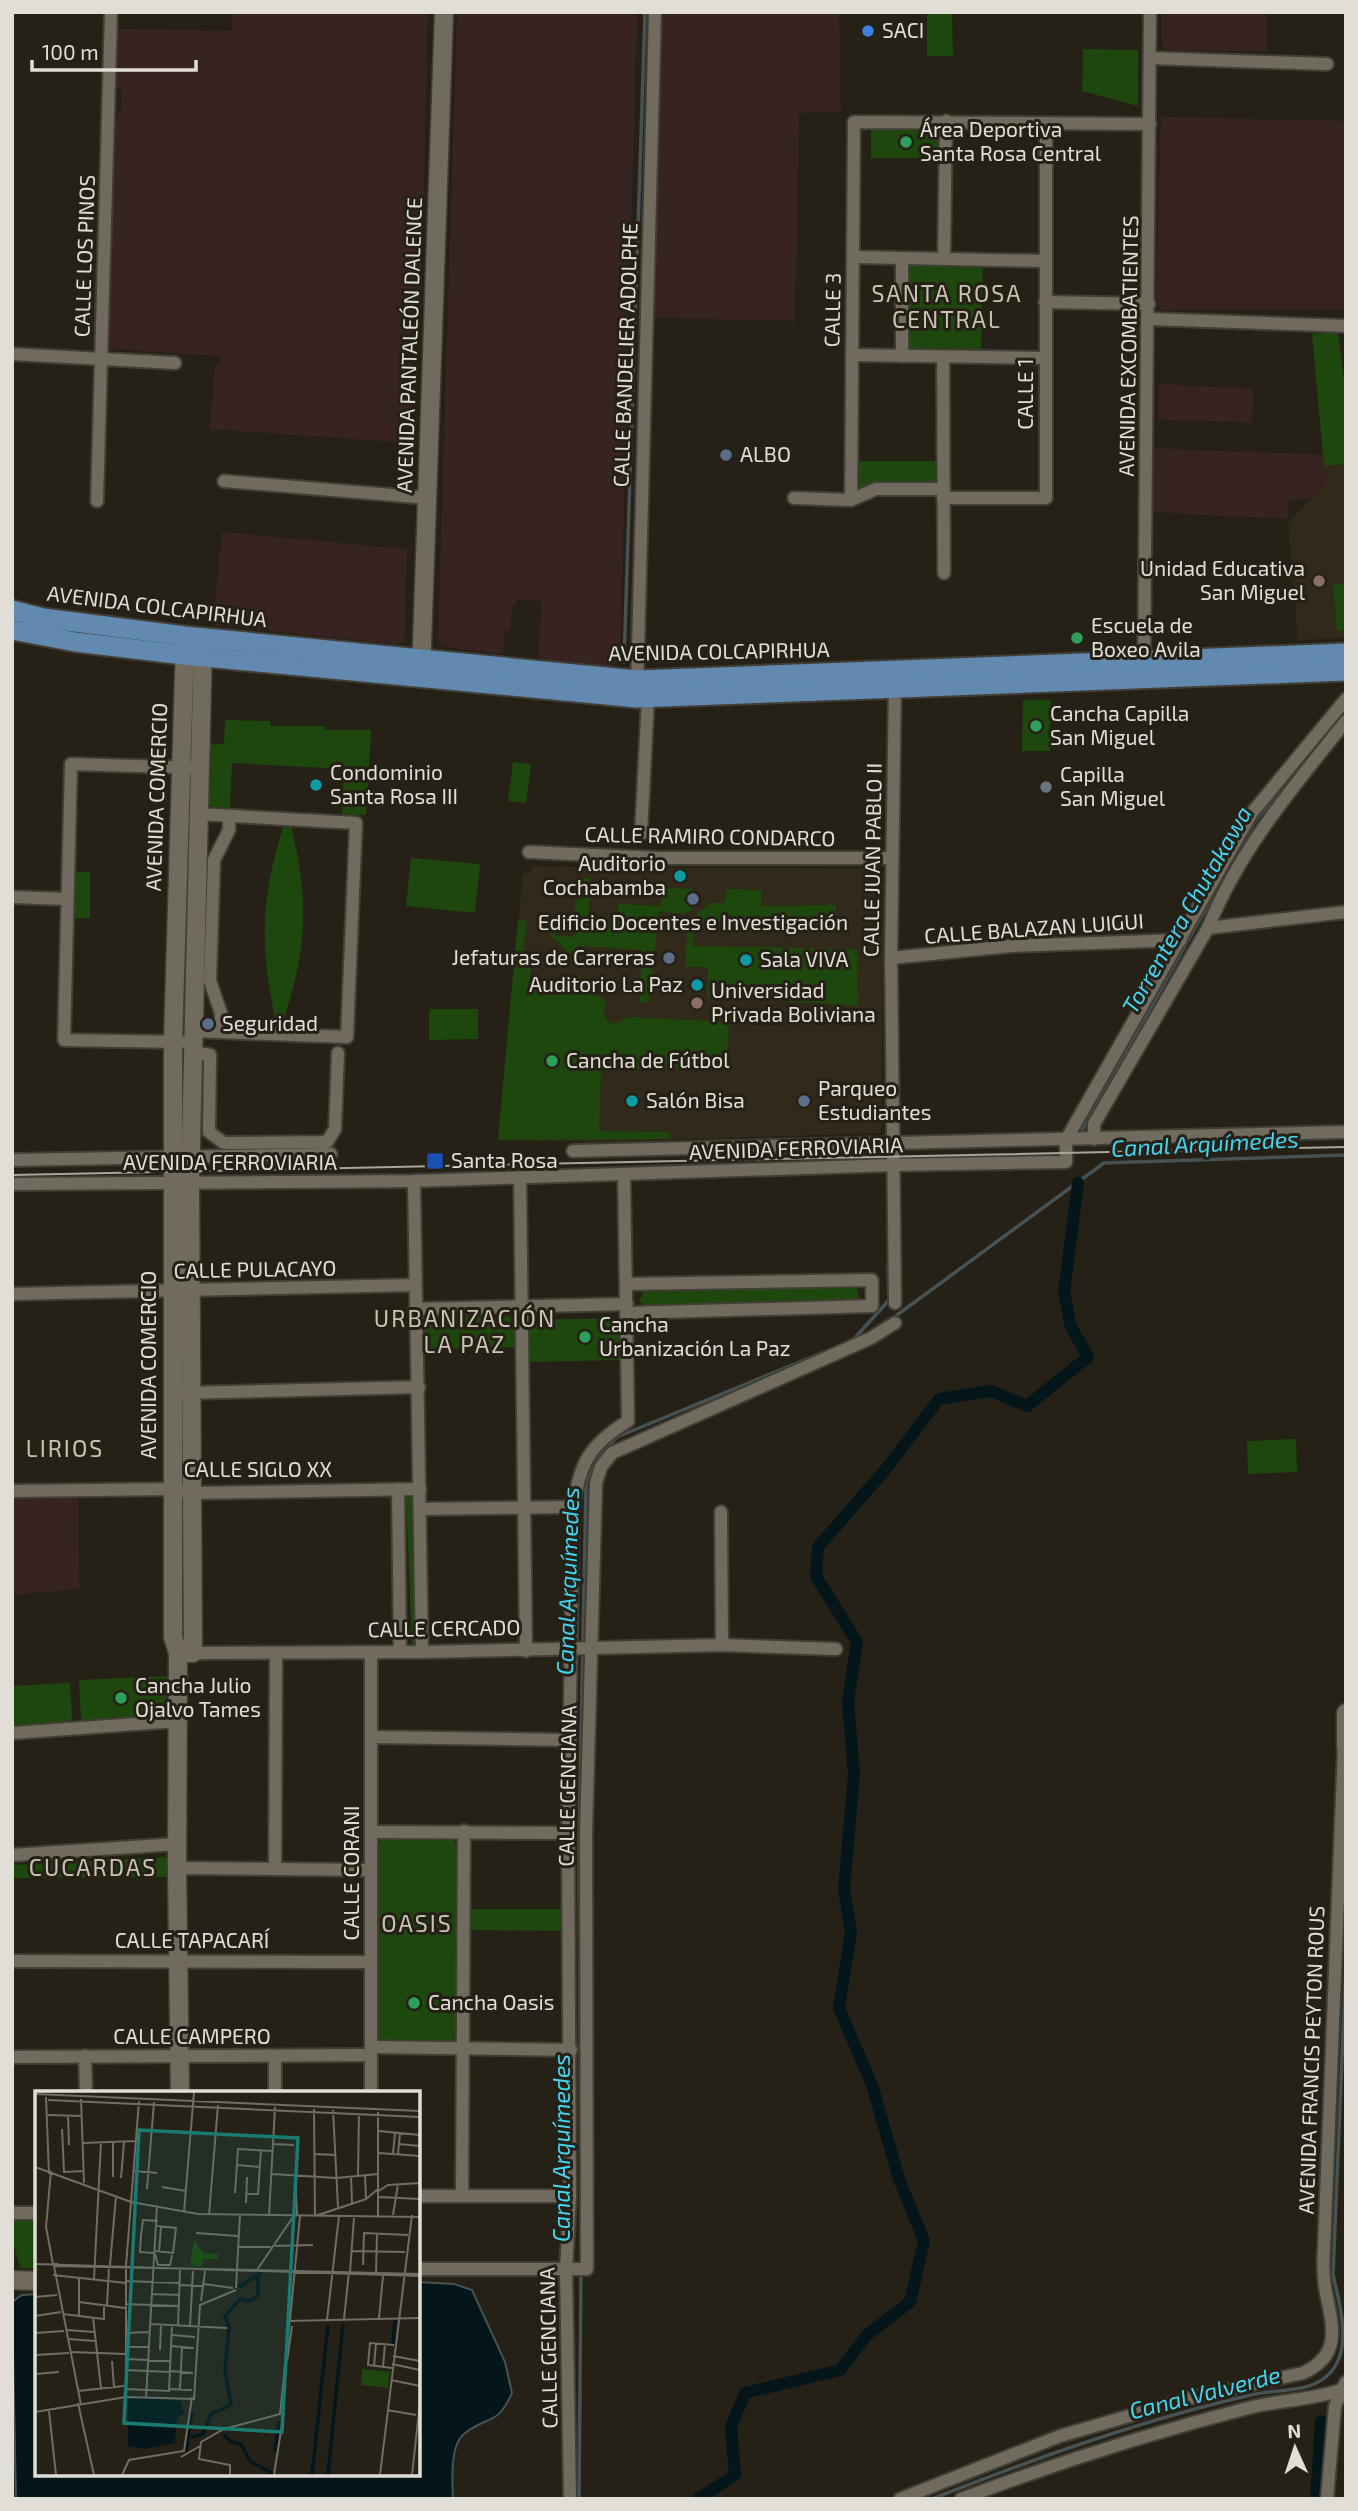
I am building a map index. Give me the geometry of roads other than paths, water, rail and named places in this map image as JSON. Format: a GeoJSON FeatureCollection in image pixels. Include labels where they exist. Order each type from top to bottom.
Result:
{"type":"FeatureCollection","features":[{"type":"Feature","properties":{"kind":"main road","name":"AVENIDA COLCAPIRHUA"},"geometry":{"type":"LineString","coordinates":[[12,610],[194,646],[421,679],[641,692],[1144,671],[1346,671]]}},
{"type":"Feature","properties":{"kind":"main road","name":"AVENIDA COLCAPIRHUA"},"geometry":{"type":"LineString","coordinates":[[12,630],[75,642],[422,658],[641,692]]}},
{"type":"Feature","properties":{"kind":"main road","name":"AVENIDA COLCAPIRHUA"},"geometry":{"type":"LineString","coordinates":[[1144,671],[1346,653]]}},
{"type":"Feature","properties":{"kind":"street","name":"CALLE LOS PINOS"},"geometry":{"type":"LineString","coordinates":[[97,501],[111,12]]}},
{"type":"Feature","properties":{"kind":"street","name":"AVENIDA PANTALEÓN DALENCE"},"geometry":{"type":"LineString","coordinates":[[421,679],[444,12]]}},
{"type":"Feature","properties":{"kind":"street","name":"CALLE BANDELIER ADOLPHE"},"geometry":{"type":"LineString","coordinates":[[641,834],[641,692],[655,12]]}},
{"type":"Feature","properties":{"kind":"street","name":"AVENIDA EXCOMBATIENTES"},"geometry":{"type":"LineString","coordinates":[[1144,671],[1150,12]]}},
{"type":"Feature","properties":{"kind":"street"},"geometry":{"type":"LineString","coordinates":[[1150,58],[1327,64]]}},
{"type":"Feature","properties":{"kind":"street"},"geometry":{"type":"LineString","coordinates":[[944,259],[946,121],[1150,124]]}},
{"type":"Feature","properties":{"kind":"street","name":"CALLE 3"},"geometry":{"type":"LineString","coordinates":[[850,500],[854,122],[946,121]]}},
{"type":"Feature","properties":{"kind":"street","name":"CALLE 1"},"geometry":{"type":"LineString","coordinates":[[944,494],[1046,498],[1046,123]]}},
{"type":"Feature","properties":{"kind":"street"},"geometry":{"type":"LineString","coordinates":[[854,257],[1046,261]]}},
{"type":"Feature","properties":{"kind":"street"},"geometry":{"type":"LineString","coordinates":[[902,258],[902,356]]}},
{"type":"Feature","properties":{"kind":"street"},"geometry":{"type":"LineString","coordinates":[[1045,302],[1149,303]]}},
{"type":"Feature","properties":{"kind":"street"},"geometry":{"type":"LineString","coordinates":[[1149,319],[1346,326]]}},
{"type":"Feature","properties":{"kind":"street"},"geometry":{"type":"LineString","coordinates":[[12,354],[176,363]]}},
{"type":"Feature","properties":{"kind":"street"},"geometry":{"type":"LineString","coordinates":[[852,355],[1045,358]]}},
{"type":"Feature","properties":{"kind":"street"},"geometry":{"type":"LineString","coordinates":[[943,357],[944,573]]}},
{"type":"Feature","properties":{"kind":"street"},"geometry":{"type":"LineString","coordinates":[[224,481],[428,498]]}},
{"type":"Feature","properties":{"kind":"street"},"geometry":{"type":"LineString","coordinates":[[794,498],[850,500],[876,489],[944,494]]}},
{"type":"Feature","properties":{"kind":"street","name":"AVENIDA COMERCIO"},"geometry":{"type":"LineString","coordinates":[[180,2091],[178,1721],[186,1653],[194,1493],[191,1292],[181,1182],[172,1157],[173,1042],[180,767],[194,646]]}},
{"type":"Feature","properties":{"kind":"street","name":"AVENIDA COMERCIO"},"geometry":{"type":"LineString","coordinates":[[186,1653],[173,1637],[172,1291],[181,1182],[190,1158],[200,768],[194,646]]}},
{"type":"Feature","properties":{"kind":"street","name":"CALLE JUAN PABLO II"},"geometry":{"type":"LineString","coordinates":[[895,680],[891,858],[895,1303]]}},
{"type":"Feature","properties":{"kind":"street"},"geometry":{"type":"LineString","coordinates":[[1066,1140],[1251,814],[1346,699]]}},
{"type":"Feature","properties":{"kind":"street"},"geometry":{"type":"LineString","coordinates":[[1094,1139],[1094,1124],[1208,928],[1217,905],[1262,826],[1346,721]]}},
{"type":"Feature","properties":{"kind":"street"},"geometry":{"type":"LineString","coordinates":[[198,814],[356,823],[347,1037],[221,1032],[192,1042],[64,1040],[71,764],[200,768]]}},
{"type":"Feature","properties":{"kind":"street"},"geometry":{"type":"LineString","coordinates":[[221,1032],[221,1013],[211,981],[214,860],[229,830],[229,816]]}},
{"type":"Feature","properties":{"kind":"street","name":"CALLE RAMIRO CONDARCO"},"geometry":{"type":"LineString","coordinates":[[529,852],[659,858],[891,858]]}},
{"type":"Feature","properties":{"kind":"street"},"geometry":{"type":"LineString","coordinates":[[12,897],[67,899]]}},
{"type":"Feature","properties":{"kind":"street"},"geometry":{"type":"LineString","coordinates":[[1208,928],[1346,912]]}},
{"type":"Feature","properties":{"kind":"street","name":"CALLE BALAZAN LUIGUI"},"geometry":{"type":"LineString","coordinates":[[891,958],[1035,944],[1181,940]]}},
{"type":"Feature","properties":{"kind":"street"},"geometry":{"type":"LineString","coordinates":[[192,1042],[211,1055],[209,1132],[224,1143],[327,1142],[335,1129],[338,1053]]}},
{"type":"Feature","properties":{"kind":"street"},"geometry":{"type":"LineString","coordinates":[[1066,1140],[1346,1132]]}},
{"type":"Feature","properties":{"kind":"street","name":"AVENIDA FERROVIARIA"},"geometry":{"type":"LineString","coordinates":[[12,1184],[414,1181],[1066,1162],[1066,1140],[573,1151]]}},
{"type":"Feature","properties":{"kind":"street","name":"AVENIDA FERROVIARIA"},"geometry":{"type":"LineString","coordinates":[[12,1160],[331,1154]]}},
{"type":"Feature","properties":{"kind":"street"},"geometry":{"type":"LineString","coordinates":[[624,1175],[627,1308]]}},
{"type":"Feature","properties":{"kind":"street"},"geometry":{"type":"LineString","coordinates":[[520,1178],[526,1651]]}},
{"type":"Feature","properties":{"kind":"street"},"geometry":{"type":"LineString","coordinates":[[414,1181],[422,1652]]}},
{"type":"Feature","properties":{"kind":"street"},"geometry":{"type":"LineString","coordinates":[[415,1309],[872,1306],[872,1280],[626,1284]]}},
{"type":"Feature","properties":{"kind":"street","name":"CALLE PULACAYO"},"geometry":{"type":"LineString","coordinates":[[12,1294],[415,1285]]}},
{"type":"Feature","properties":{"kind":"street","name":"CALLE GENCIANA"},"geometry":{"type":"LineString","coordinates":[[570,2499],[585,1964],[580,1650],[573,1507],[583,1464],[609,1433],[628,1421],[627,1308]]}},
{"type":"Feature","properties":{"kind":"street","name":"CALLE GENCIANA"},"geometry":{"type":"LineString","coordinates":[[576,2269],[570,2196],[569,1740],[596,1483],[601,1467],[612,1453],[870,1338],[895,1323]]}},
{"type":"Feature","properties":{"kind":"street"},"geometry":{"type":"LineString","coordinates":[[172,1394],[419,1387]]}},
{"type":"Feature","properties":{"kind":"street","name":"CALLE SIGLO XX"},"geometry":{"type":"LineString","coordinates":[[12,1491],[172,1489],[194,1493],[420,1489]]}},
{"type":"Feature","properties":{"kind":"street"},"geometry":{"type":"LineString","coordinates":[[398,1489],[400,1652]]}},
{"type":"Feature","properties":{"kind":"street"},"geometry":{"type":"LineString","coordinates":[[420,1510],[573,1507]]}},
{"type":"Feature","properties":{"kind":"street"},"geometry":{"type":"LineString","coordinates":[[721,1513],[722,1645]]}},
{"type":"Feature","properties":{"kind":"street","name":"CALLE CERCADO"},"geometry":{"type":"LineString","coordinates":[[186,1653],[526,1651],[722,1645],[836,1649]]}},
{"type":"Feature","properties":{"kind":"street","name":"CALLE CORANI"},"geometry":{"type":"LineString","coordinates":[[371,1652],[371,2091]]}},
{"type":"Feature","properties":{"kind":"street"},"geometry":{"type":"LineString","coordinates":[[275,1869],[276,1653]]}},
{"type":"Feature","properties":{"kind":"street"},"geometry":{"type":"LineString","coordinates":[[1345,1748],[1346,1713]]}},
{"type":"Feature","properties":{"kind":"street"},"geometry":{"type":"LineString","coordinates":[[12,1733],[178,1721]]}},
{"type":"Feature","properties":{"kind":"street"},"geometry":{"type":"LineString","coordinates":[[371,1737],[569,1740]]}},
{"type":"Feature","properties":{"kind":"street","name":"AVENIDA FRANCIS PEYTON ROUS"},"geometry":{"type":"LineString","coordinates":[[900,2499],[1060,2436],[1198,2396],[1315,2367],[1326,2357],[1334,2328],[1325,2287],[1324,2248],[1345,1748]]}},
{"type":"Feature","properties":{"kind":"street"},"geometry":{"type":"LineString","coordinates":[[463,2196],[464,1831]]}},
{"type":"Feature","properties":{"kind":"street"},"geometry":{"type":"LineString","coordinates":[[371,1832],[568,1833]]}},
{"type":"Feature","properties":{"kind":"street"},"geometry":{"type":"LineString","coordinates":[[12,1855],[177,1844]]}},
{"type":"Feature","properties":{"kind":"street"},"geometry":{"type":"LineString","coordinates":[[177,1868],[371,1870]]}},
{"type":"Feature","properties":{"kind":"street","name":"CALLE TAPACARÍ"},"geometry":{"type":"LineString","coordinates":[[12,1961],[371,1962]]}},
{"type":"Feature","properties":{"kind":"street","name":"CALLE CAMPERO"},"geometry":{"type":"LineString","coordinates":[[12,2057],[275,2056],[463,2048],[570,2050]]}},
{"type":"Feature","properties":{"kind":"street"},"geometry":{"type":"LineString","coordinates":[[85,2056],[86,2091]]}},
{"type":"Feature","properties":{"kind":"street"},"geometry":{"type":"LineString","coordinates":[[275,2056],[275,2091]]}},
{"type":"Feature","properties":{"kind":"street"},"geometry":{"type":"LineString","coordinates":[[420,2196],[570,2196]]}},
{"type":"Feature","properties":{"kind":"street"},"geometry":{"type":"LineString","coordinates":[[12,2213],[35,2213]]}},
{"type":"Feature","properties":{"kind":"street"},"geometry":{"type":"LineString","coordinates":[[420,2269],[576,2269]]}},
{"type":"Feature","properties":{"kind":"street"},"geometry":{"type":"LineString","coordinates":[[12,2280],[35,2281]]}},
{"type":"Feature","properties":{"kind":"street"},"geometry":{"type":"LineString","coordinates":[[961,2499],[1052,2464],[1251,2407],[1299,2401],[1343,2386]]}},
{"type":"Feature","properties":{"kind":"street"},"geometry":{"type":"LineString","coordinates":[[1327,2499],[1331,2434],[1343,2386]]}},
{"type":"Feature","properties":{"kind":"waterway"},"geometry":{"type":"LineString","coordinates":[[624,662],[645,12]]}},
{"type":"Feature","properties":{"kind":"waterway","name":"Torrentera Chutakawa"},"geometry":{"type":"LineString","coordinates":[[1078,1137],[1255,821],[1346,710]]}},
{"type":"Feature","properties":{"kind":"waterway","name":"Canal Arquímedes"},"geometry":{"type":"LineString","coordinates":[[893,1318],[1104,1163],[1346,1155]]}},
{"type":"Feature","properties":{"kind":"waterway"},"geometry":{"type":"LineString","coordinates":[[698,2499],[735,2475],[731,2427],[745,2393],[840,2370],[867,2335],[910,2302],[924,2241],[899,2179],[872,2085],[839,2008],[851,1932],[844,1889],[854,1775],[848,1702],[857,1642],[816,1576],[818,1547],[886,1469],[939,1399],[991,1391],[1027,1406],[1088,1357],[1071,1327],[1064,1292],[1078,1183]]}},
{"type":"Feature","properties":{"kind":"waterway"},"geometry":{"type":"LineString","coordinates":[[853,1340],[889,1300],[888,1267]]}},
{"type":"Feature","properties":{"kind":"waterway","name":"Canal Arquímedes"},"geometry":{"type":"LineString","coordinates":[[581,2217],[579,1840],[586,1483],[594,1461],[617,1437],[824,1352]]}},
{"type":"Feature","properties":{"kind":"waterway","name":"Canal Valverde"},"geometry":{"type":"LineString","coordinates":[[932,2499],[1130,2428],[1251,2395],[1311,2385],[1327,2376],[1335,2366],[1343,2341],[1333,2275],[1346,1962]]}},
{"type":"Feature","properties":{"kind":"waterway","name":"Canal Arquímedes"},"geometry":{"type":"LineString","coordinates":[[579,2499],[581,2273]]}},
{"type":"Feature","properties":{"kind":"waterway"},"geometry":{"type":"LineString","coordinates":[[1316,2499],[1321,2421]]}},
{"type":"Feature","properties":{"kind":"tram line"},"geometry":{"type":"LineString","coordinates":[[12,1175],[1346,1147]]}},
{"type":"Feature","properties":{"kind":"place","name":"SACI"},"geometry":{"type":"Point","coordinates":[868,31]}},
{"type":"Feature","properties":{"kind":"place","name":"Área Deportiva Santa Rosa Central"},"geometry":{"type":"Point","coordinates":[906,142]}},
{"type":"Feature","properties":{"kind":"place","name":"ALBO"},"geometry":{"type":"Point","coordinates":[726,455]}},
{"type":"Feature","properties":{"kind":"place","name":"Unidad Educativa San Miguel"},"geometry":{"type":"Point","coordinates":[1319,581]}},
{"type":"Feature","properties":{"kind":"place","name":"Escuela de Boxeo Avila"},"geometry":{"type":"Point","coordinates":[1077,638]}},
{"type":"Feature","properties":{"kind":"place","name":"Cancha Capilla San Miguel"},"geometry":{"type":"Point","coordinates":[1036,726]}},
{"type":"Feature","properties":{"kind":"place","name":"Condominio Santa Rosa III"},"geometry":{"type":"Point","coordinates":[316,785]}},
{"type":"Feature","properties":{"kind":"place","name":"Capilla San Miguel"},"geometry":{"type":"Point","coordinates":[1046,787]}},
{"type":"Feature","properties":{"kind":"place","name":"Auditorio Cochabamba"},"geometry":{"type":"Point","coordinates":[680,876]}},
{"type":"Feature","properties":{"kind":"place","name":"Edificio Docentes e Investigación"},"geometry":{"type":"Point","coordinates":[693,899]}},
{"type":"Feature","properties":{"kind":"place","name":"Jefaturas de Carreras"},"geometry":{"type":"Point","coordinates":[669,958]}},
{"type":"Feature","properties":{"kind":"place","name":"Sala VIVA"},"geometry":{"type":"Point","coordinates":[746,960]}},
{"type":"Feature","properties":{"kind":"place","name":"Auditorio La Paz"},"geometry":{"type":"Point","coordinates":[697,985]}},
{"type":"Feature","properties":{"kind":"place","name":"Universidad Privada Boliviana"},"geometry":{"type":"Point","coordinates":[697,1003]}},
{"type":"Feature","properties":{"kind":"place","name":"Seguridad"},"geometry":{"type":"Point","coordinates":[208,1024]}},
{"type":"Feature","properties":{"kind":"place","name":"Cancha de Fútbol"},"geometry":{"type":"Point","coordinates":[552,1061]}},
{"type":"Feature","properties":{"kind":"place","name":"Salón Bisa"},"geometry":{"type":"Point","coordinates":[632,1101]}},
{"type":"Feature","properties":{"kind":"place","name":"Parqueo Estudiantes"},"geometry":{"type":"Point","coordinates":[804,1101]}},
{"type":"Feature","properties":{"kind":"place","name":"Santa Rosa"},"geometry":{"type":"Point","coordinates":[435,1161]}},
{"type":"Feature","properties":{"kind":"place","name":"Cancha Urbanización La Paz"},"geometry":{"type":"Point","coordinates":[585,1337]}},
{"type":"Feature","properties":{"kind":"place","name":"Cancha Julio Ojalvo Tames"},"geometry":{"type":"Point","coordinates":[121,1698]}},
{"type":"Feature","properties":{"kind":"place","name":"Cancha Oasis"},"geometry":{"type":"Point","coordinates":[414,2003]}},
{"type":"Feature","properties":{"kind":"district","name":"SANTA ROSA CENTRAL"},"geometry":{"type":"Point","coordinates":[947,307]}},
{"type":"Feature","properties":{"kind":"district","name":"URBANIZACIÓN LA PAZ"},"geometry":{"type":"Point","coordinates":[465,1332]}},
{"type":"Feature","properties":{"kind":"district","name":"LIRIOS"},"geometry":{"type":"Point","coordinates":[65,1449]}},
{"type":"Feature","properties":{"kind":"district","name":"CUCARDAS"},"geometry":{"type":"Point","coordinates":[93,1868]}},
{"type":"Feature","properties":{"kind":"district","name":"OASIS"},"geometry":{"type":"Point","coordinates":[417,1924]}}]}
